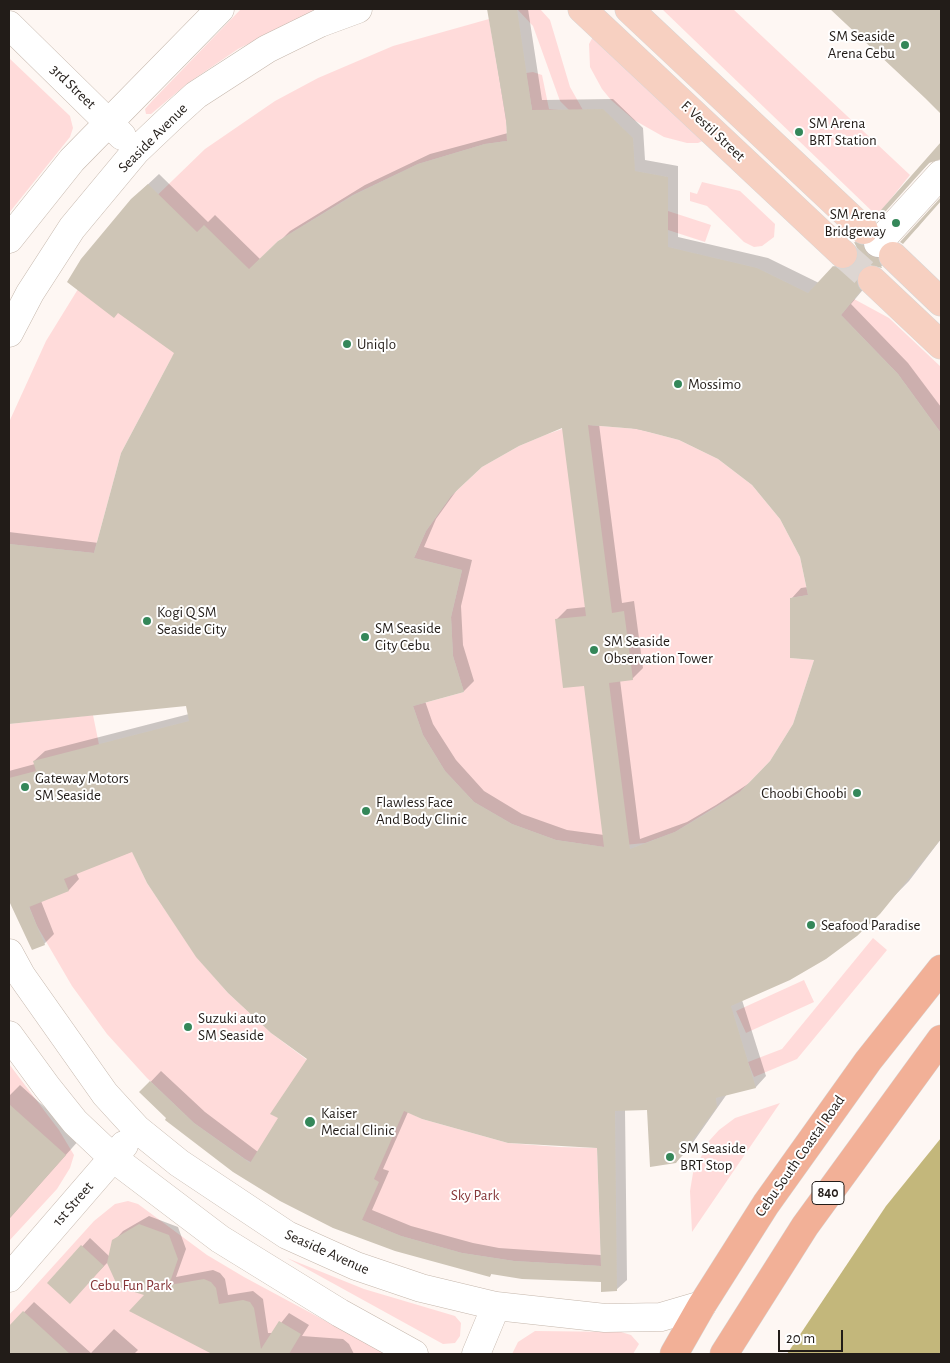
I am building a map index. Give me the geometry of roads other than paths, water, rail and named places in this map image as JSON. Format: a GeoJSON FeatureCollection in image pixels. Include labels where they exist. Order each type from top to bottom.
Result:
{"type":"FeatureCollection","features":[{"type":"Feature","properties":{"kind":"highway","name":"Cebu South Coastal Road"},"geometry":{"type":"LineString","coordinates":[[674,1354],[702,1305],[766,1204],[897,1022],[941,969]]}},
{"type":"Feature","properties":{"kind":"highway","name":"840"},"geometry":{"type":"LineString","coordinates":[[724,1354],[805,1226],[941,1038]]}},
{"type":"Feature","properties":{"kind":"main road","name":"F. Vestil Street"},"geometry":{"type":"LineString","coordinates":[[582,9],[843,254]]}},
{"type":"Feature","properties":{"kind":"main road","name":"F. Vestil Street"},"geometry":{"type":"LineString","coordinates":[[629,9],[941,302]]}},
{"type":"Feature","properties":{"kind":"main road"},"geometry":{"type":"LineString","coordinates":[[872,280],[941,345]]}},
{"type":"Feature","properties":{"kind":"street"},"geometry":{"type":"LineString","coordinates":[[9,239],[72,160],[220,9]]}},
{"type":"Feature","properties":{"kind":"street","name":"Seaside Avenue"},"geometry":{"type":"LineString","coordinates":[[9,333],[30,293],[72,228],[136,151],[196,95],[267,49],[320,23],[358,9]]}},
{"type":"Feature","properties":{"kind":"street","name":"3rd Street"},"geometry":{"type":"LineString","coordinates":[[9,25],[110,123],[136,151]]}},
{"type":"Feature","properties":{"kind":"street"},"geometry":{"type":"LineString","coordinates":[[878,243],[941,174]]}},
{"type":"Feature","properties":{"kind":"street","name":"Seaside Avenue"},"geometry":{"type":"LineString","coordinates":[[9,953],[14,964],[100,1087],[137,1129],[180,1163],[286,1235],[356,1266],[412,1285],[496,1306],[605,1318],[661,1317],[702,1305]]}},
{"type":"Feature","properties":{"kind":"street"},"geometry":{"type":"LineString","coordinates":[[9,1034],[46,1087],[75,1122],[113,1158],[220,1239],[340,1313],[414,1354]]}},
{"type":"Feature","properties":{"kind":"street","name":"1st Street"},"geometry":{"type":"LineString","coordinates":[[9,1278],[137,1129]]}},
{"type":"Feature","properties":{"kind":"street"},"geometry":{"type":"LineString","coordinates":[[476,1354],[496,1306]]}},
{"type":"Feature","properties":{"kind":"tunnel"},"geometry":{"type":"LineString","coordinates":[[843,254],[872,280]]}},
{"type":"Feature","properties":{"kind":"place","name":"SM Seaside Arena Cebu"},"geometry":{"type":"Point","coordinates":[905,45]}},
{"type":"Feature","properties":{"kind":"place","name":"SM Arena BRT Station"},"geometry":{"type":"Point","coordinates":[799,132]}},
{"type":"Feature","properties":{"kind":"place","name":"SM Arena Bridgeway"},"geometry":{"type":"Point","coordinates":[896,223]}},
{"type":"Feature","properties":{"kind":"place","name":"Uniqlo"},"geometry":{"type":"Point","coordinates":[347,344]}},
{"type":"Feature","properties":{"kind":"place","name":"Mossimo"},"geometry":{"type":"Point","coordinates":[678,384]}},
{"type":"Feature","properties":{"kind":"place","name":"Kogi Q SM Seaside City"},"geometry":{"type":"Point","coordinates":[147,621]}},
{"type":"Feature","properties":{"kind":"place","name":"SM Seaside City Cebu"},"geometry":{"type":"Point","coordinates":[365,637]}},
{"type":"Feature","properties":{"kind":"place","name":"SM Seaside Observation Tower"},"geometry":{"type":"Point","coordinates":[594,650]}},
{"type":"Feature","properties":{"kind":"place","name":"Gateway Motors SM Seaside"},"geometry":{"type":"Point","coordinates":[25,787]}},
{"type":"Feature","properties":{"kind":"place","name":"Choobi Choobi"},"geometry":{"type":"Point","coordinates":[857,793]}},
{"type":"Feature","properties":{"kind":"place","name":"Flawless Face And Body Clinic"},"geometry":{"type":"Point","coordinates":[366,811]}},
{"type":"Feature","properties":{"kind":"place","name":"Seafood Paradise"},"geometry":{"type":"Point","coordinates":[811,925]}},
{"type":"Feature","properties":{"kind":"place","name":"Suzuki auto SM Seaside"},"geometry":{"type":"Point","coordinates":[188,1027]}},
{"type":"Feature","properties":{"kind":"place","name":"Kaiser Mecial Clinic"},"geometry":{"type":"Point","coordinates":[310,1122]}},
{"type":"Feature","properties":{"kind":"place","name":"SM Seaside BRT Stop"},"geometry":{"type":"Point","coordinates":[670,1157]}},
{"type":"Feature","properties":{"kind":"park label","name":"Sky Park"},"geometry":{"type":"Point","coordinates":[475,1195]}},
{"type":"Feature","properties":{"kind":"park label","name":"Cebu Fun Park"},"geometry":{"type":"Point","coordinates":[131,1285]}}]}
